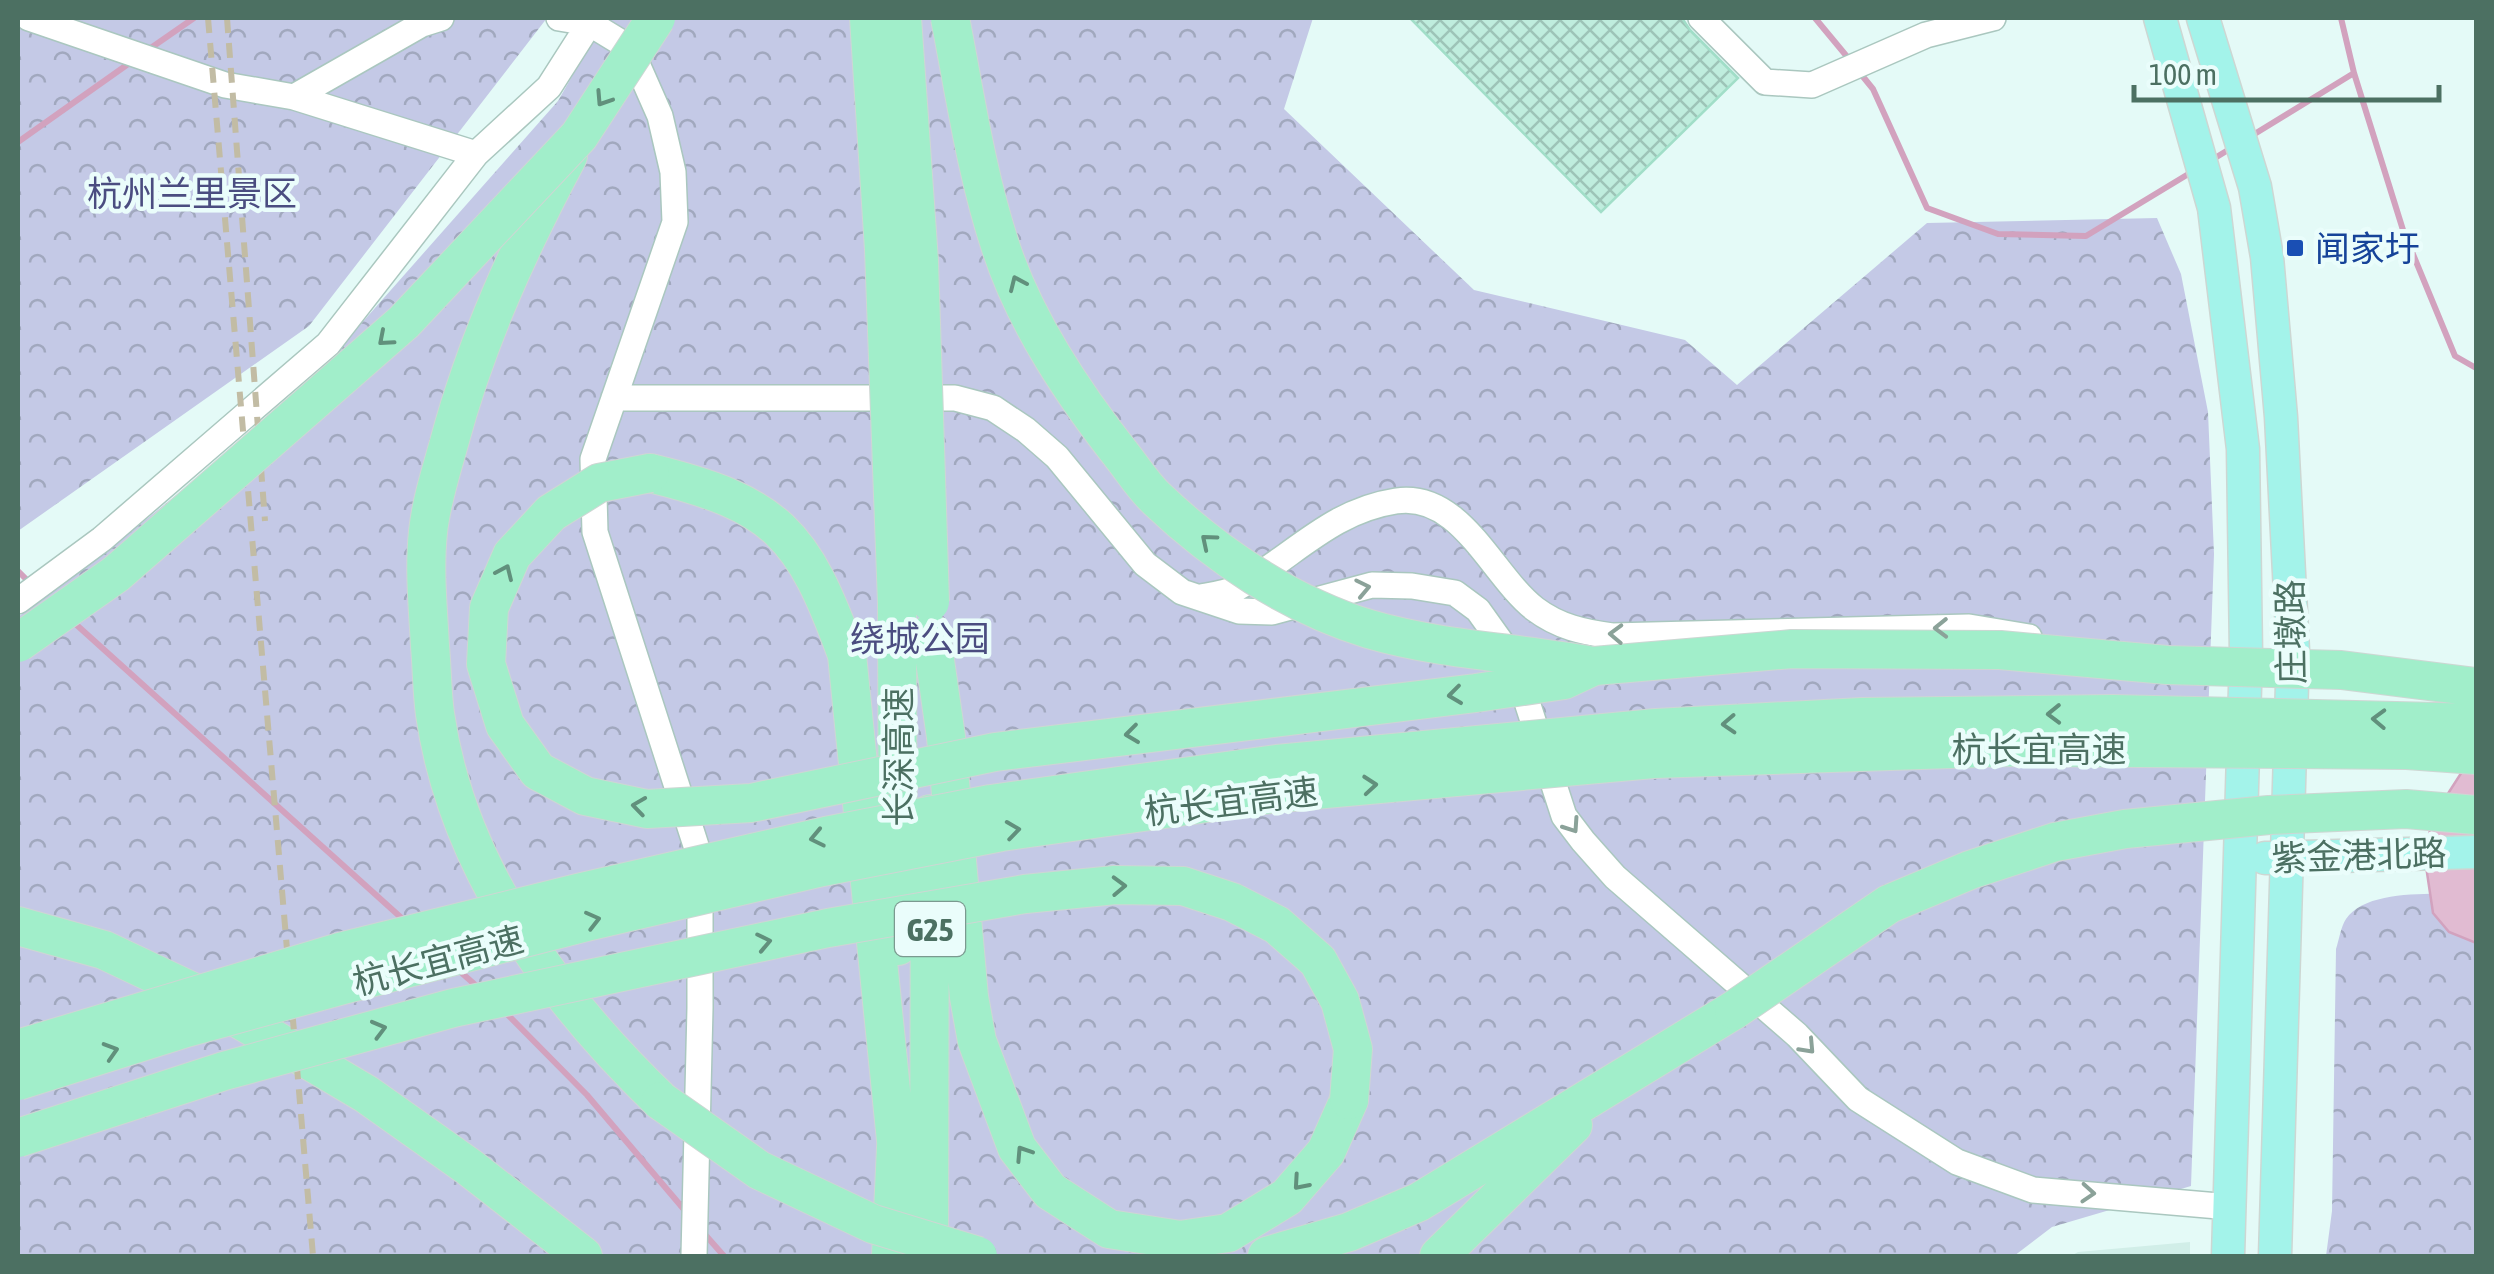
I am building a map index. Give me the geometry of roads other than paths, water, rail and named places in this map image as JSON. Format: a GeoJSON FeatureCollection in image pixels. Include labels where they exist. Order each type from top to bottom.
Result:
{"type":"FeatureCollection","features":[{"type":"Feature","properties":{"kind":"highway"},"geometry":{"type":"LineString","coordinates":[[656,18],[579,136],[508,274],[460,403],[439,480],[428,531],[426,590],[435,714],[450,778],[476,854],[552,984],[610,1052],[661,1100],[759,1170],[873,1224],[978,1256]]}},
{"type":"Feature","properties":{"kind":"highway","name":"长深高速"},"geometry":{"type":"LineString","coordinates":[[869,18],[884,249],[919,613],[891,1256]]}},
{"type":"Feature","properties":{"kind":"highway","name":"长深高速"},"geometry":{"type":"LineString","coordinates":[[902,18],[920,261],[919,613],[929,1256]]}},
{"type":"Feature","properties":{"kind":"highway"},"geometry":{"type":"LineString","coordinates":[[950,18],[978,161],[1002,250],[1042,340],[1094,422],[1155,497],[1233,562],[1300,601],[1369,629],[1594,666],[1792,649],[2000,650],[2167,665],[2341,670],[2476,687]]}},
{"type":"Feature","properties":{"kind":"highway"},"geometry":{"type":"LineString","coordinates":[[18,644],[116,574],[404,322],[579,136]]}},
{"type":"Feature","properties":{"kind":"highway"},"geometry":{"type":"LineString","coordinates":[[897,1150],[848,655],[825,593],[793,541],[758,511],[705,486],[650,472],[599,483],[551,512],[512,555],[489,608],[486,664],[505,725],[538,772],[585,796],[648,809],[751,803],[994,752],[1564,680],[1594,666]]}},
{"type":"Feature","properties":{"kind":"highway"},"geometry":{"type":"LineString","coordinates":[[18,1138],[224,1071],[453,1008],[828,928],[1025,894],[1115,885],[1183,886],[1232,902],[1277,925],[1318,961],[1340,1000],[1353,1049],[1348,1100],[1326,1152],[1287,1197],[1228,1233],[1180,1240],[1109,1230],[1050,1191],[1017,1148],[977,1041],[969,997],[946,737],[919,613]]}},
{"type":"Feature","properties":{"kind":"highway","name":"杭长宜高速"},"geometry":{"type":"LineString","coordinates":[[18,1049],[340,952],[788,844],[992,804],[1258,767],[1656,728],[1862,717],[2113,714],[2476,723]]}},
{"type":"Feature","properties":{"kind":"highway","name":"杭长宜高速"},"geometry":{"type":"LineString","coordinates":[[18,1080],[343,985],[586,922],[822,867],[1001,832],[1270,794],[1654,759],[2010,747],[2406,750],[2476,756]]}},
{"type":"Feature","properties":{"kind":"highway"},"geometry":{"type":"LineString","coordinates":[[1266,1256],[1348,1232],[1419,1202],[1734,1010],[1889,904],[1970,870],[2054,842],[2125,829],[2269,815],[2406,809],[2476,814]]}},
{"type":"Feature","properties":{"kind":"highway"},"geometry":{"type":"LineString","coordinates":[[18,926],[104,950],[197,994],[366,1094],[469,1167],[583,1256]]}},
{"type":"Feature","properties":{"kind":"highway"},"geometry":{"type":"LineString","coordinates":[[1439,1256],[1618,1078]]}},
{"type":"Feature","properties":{"kind":"main road","name":"庄墩路"},"geometry":{"type":"LineString","coordinates":[[2160,18],[2214,208],[2243,449],[2246,654],[2228,1256]]}},
{"type":"Feature","properties":{"kind":"main road","name":"庄墩路"},"geometry":{"type":"LineString","coordinates":[[2204,18],[2254,188],[2267,256],[2281,417],[2293,651],[2275,1256]]}},
{"type":"Feature","properties":{"kind":"main road"},"geometry":{"type":"LineString","coordinates":[[2246,654],[2293,651],[2476,675]]}},
{"type":"Feature","properties":{"kind":"main road","name":"紫金港北路"},"geometry":{"type":"LineString","coordinates":[[2241,859],[2476,852]]}},
{"type":"Feature","properties":{"kind":"street"},"geometry":{"type":"LineString","coordinates":[[29,18],[224,85],[294,97],[476,154]]}},
{"type":"Feature","properties":{"kind":"street"},"geometry":{"type":"LineString","coordinates":[[294,97],[422,24],[442,18]]}},
{"type":"Feature","properties":{"kind":"street"},"geometry":{"type":"LineString","coordinates":[[559,18],[591,20],[630,48],[660,116],[673,172],[675,222],[592,459],[595,532],[700,858],[694,1256]]}},
{"type":"Feature","properties":{"kind":"street"},"geometry":{"type":"LineString","coordinates":[[1701,18],[1765,82],[1812,85],[1926,35],[1993,18]]}},
{"type":"Feature","properties":{"kind":"street"},"geometry":{"type":"LineString","coordinates":[[18,601],[102,539],[328,344],[476,154],[549,87],[591,20]]}},
{"type":"Feature","properties":{"kind":"street"},"geometry":{"type":"LineString","coordinates":[[614,398],[955,398],[993,408],[1026,430],[1056,457],[1145,564],[1182,592],[1239,611],[1272,612],[1372,584],[1455,592],[1478,610],[1513,659],[1564,816],[1582,841],[1615,877],[1797,1035],[1858,1099],[1957,1162],[2033,1190],[2230,1207]]}},
{"type":"Feature","properties":{"kind":"street"},"geometry":{"type":"LineString","coordinates":[[1201,598],[1235,589],[1308,538],[1364,508],[1401,500],[1430,505],[1455,520],[1532,606],[1559,625],[1582,632],[1612,636],[1969,627],[2119,653],[2246,654]]}},
{"type":"Feature","properties":{"kind":"waterway"},"geometry":{"type":"LineString","coordinates":[[145,52],[194,18]]}},
{"type":"Feature","properties":{"kind":"waterway"},"geometry":{"type":"LineString","coordinates":[[1815,18],[1849,59]]}},
{"type":"Feature","properties":{"kind":"waterway"},"geometry":{"type":"LineString","coordinates":[[2341,18],[2403,230],[2455,356],[2476,368]]}},
{"type":"Feature","properties":{"kind":"waterway"},"geometry":{"type":"LineString","coordinates":[[18,142],[131,62]]}},
{"type":"Feature","properties":{"kind":"waterway"},"geometry":{"type":"LineString","coordinates":[[1860,73],[1873,89],[1927,208],[1998,234],[2086,236],[2195,170]]}},
{"type":"Feature","properties":{"kind":"waterway"},"geometry":{"type":"LineString","coordinates":[[2248,138],[2354,73]]}},
{"type":"Feature","properties":{"kind":"waterway"},"geometry":{"type":"LineString","coordinates":[[2210,161],[2233,147]]}},
{"type":"Feature","properties":{"kind":"waterway"},"geometry":{"type":"LineString","coordinates":[[18,571],[31,584]]}},
{"type":"Feature","properties":{"kind":"waterway"},"geometry":{"type":"LineString","coordinates":[[70,619],[406,922]]}},
{"type":"Feature","properties":{"kind":"waterway"},"geometry":{"type":"LineString","coordinates":[[456,968],[480,989]]}},
{"type":"Feature","properties":{"kind":"waterway"},"geometry":{"type":"LineString","coordinates":[[504,1011],[587,1095],[687,1213]]}},
{"type":"Feature","properties":{"kind":"waterway"},"geometry":{"type":"LineString","coordinates":[[701,1230],[724,1256]]}},
{"type":"Feature","properties":{"kind":"railway"},"geometry":{"type":"LineString","coordinates":[[208,18],[313,1256]]}},
{"type":"Feature","properties":{"kind":"railway"},"geometry":{"type":"LineString","coordinates":[[227,18],[265,521]]}},
{"type":"Feature","properties":{"kind":"place","name":"闻家圩"},"geometry":{"type":"Point","coordinates":[2295,248]}},
{"type":"Feature","properties":{"kind":"park label","name":"杭州兰里景区"},"geometry":{"type":"Point","coordinates":[192,193]}},
{"type":"Feature","properties":{"kind":"park label","name":"绕城公园"},"geometry":{"type":"Point","coordinates":[920,638]}}]}
